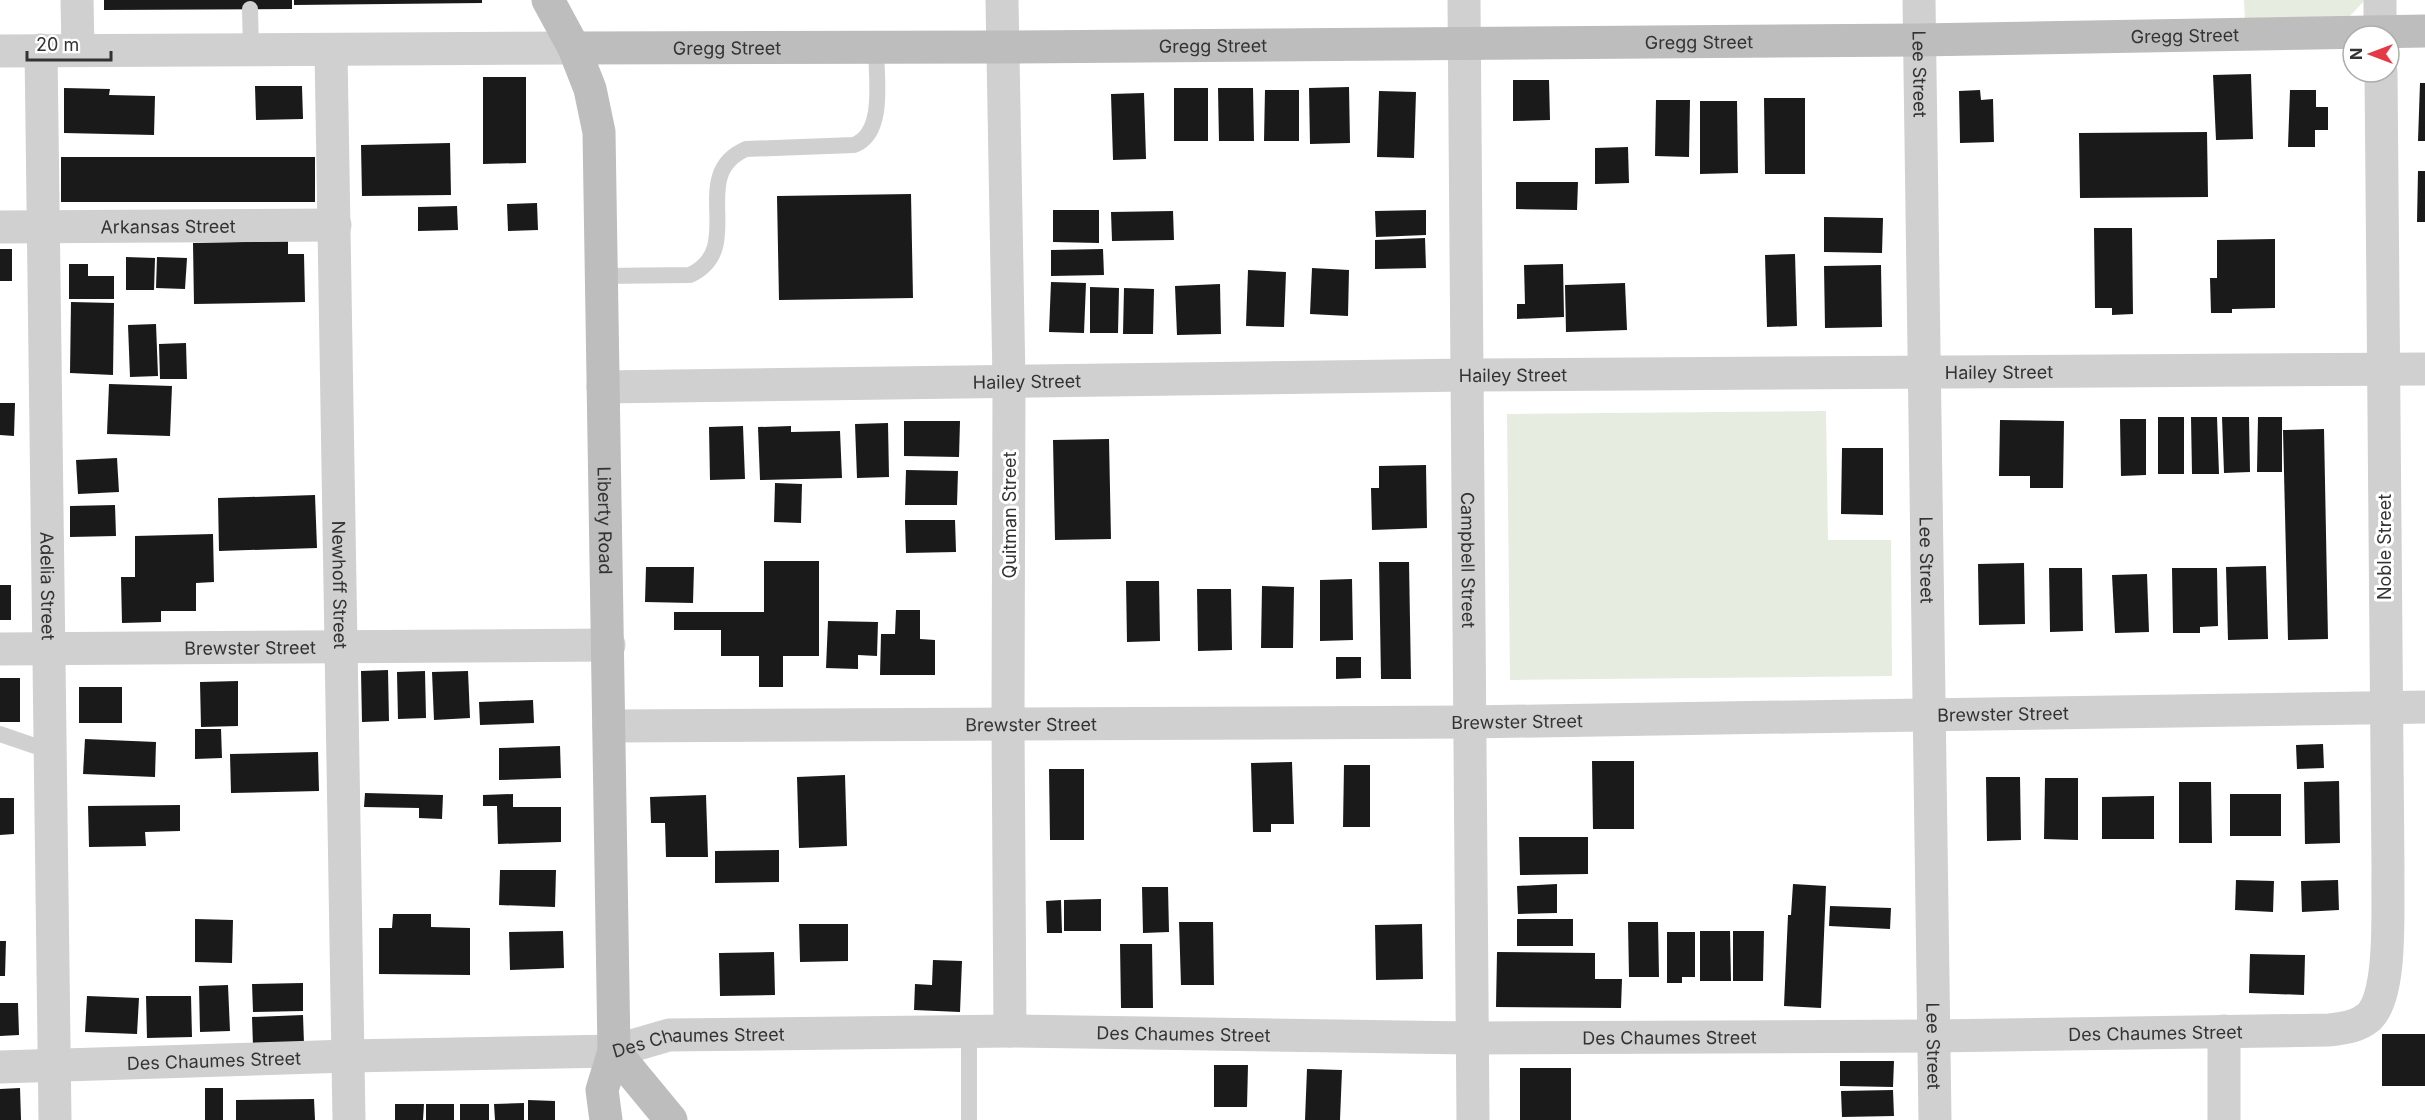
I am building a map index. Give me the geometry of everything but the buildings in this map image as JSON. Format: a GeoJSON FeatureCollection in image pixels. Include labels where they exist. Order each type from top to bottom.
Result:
{"type":"FeatureCollection","features":[{"type":"Feature","properties":{"kind":"street"},"geometry":{"type":"LineString","coordinates":[[77,0],[78,50]]}},
{"type":"Feature","properties":{"kind":"street","name":"Liberty Road"},"geometry":{"type":"LineString","coordinates":[[548,0],[574,48],[590,89],[599,132],[614,1051],[602,1090],[606,1120]]}},
{"type":"Feature","properties":{"kind":"street","name":"Quitman Street"},"geometry":{"type":"LineString","coordinates":[[1002,0],[1010,381],[1008,724],[1010,1031]]}},
{"type":"Feature","properties":{"kind":"street","name":"Campbell Street"},"geometry":{"type":"LineString","coordinates":[[1464,0],[1468,375],[1470,1038],[1473,1120]]}},
{"type":"Feature","properties":{"kind":"street","name":"Lee Street"},"geometry":{"type":"LineString","coordinates":[[1919,0],[1935,1120]]}},
{"type":"Feature","properties":{"kind":"street","name":"Gregg Street"},"geometry":{"type":"LineString","coordinates":[[0,51],[331,51],[1919,40],[2380,22],[2425,31]]}},
{"type":"Feature","properties":{"kind":"street","name":"Adelia Street"},"geometry":{"type":"LineString","coordinates":[[41,50],[56,1120]]}},
{"type":"Feature","properties":{"kind":"street","name":"Newhoff Street"},"geometry":{"type":"LineString","coordinates":[[331,51],[349,1120]]}},
{"type":"Feature","properties":{"kind":"street","name":"Noble Street"},"geometry":{"type":"LineString","coordinates":[[2369,1017],[2381,1000],[2385,977],[2388,871],[2380,84]]}},
{"type":"Feature","properties":{"kind":"street","name":"Arkansas Street"},"geometry":{"type":"LineString","coordinates":[[0,227],[335,225]]}},
{"type":"Feature","properties":{"kind":"street","name":"Hailey Street"},"geometry":{"type":"LineString","coordinates":[[603,387],[1468,375],[1924,374],[2425,369]]}},
{"type":"Feature","properties":{"kind":"street","name":"Brewster Street"},"geometry":{"type":"LineString","coordinates":[[0,649],[609,645]]}},
{"type":"Feature","properties":{"kind":"street","name":"Brewster Street"},"geometry":{"type":"LineString","coordinates":[[609,726],[1469,722],[2425,707]]}},
{"type":"Feature","properties":{"kind":"street","name":"Des Chaumes Street"},"geometry":{"type":"LineString","coordinates":[[0,1067],[348,1056],[614,1051],[669,1035],[1010,1031],[1470,1038],[1935,1036],[2329,1030],[2354,1027],[2369,1017]]}},
{"type":"Feature","properties":{"kind":"street"},"geometry":{"type":"LineString","coordinates":[[2224,1031],[2224,1120]]}},
{"type":"Feature","properties":{"kind":"street"},"geometry":{"type":"LineString","coordinates":[[614,1051],[671,1120]]}},
{"type":"Feature","properties":{"kind":"lane"},"geometry":{"type":"LineString","coordinates":[[250,9],[250,51]]}},
{"type":"Feature","properties":{"kind":"lane"},"geometry":{"type":"LineString","coordinates":[[601,276],[690,275],[703,269],[714,255],[717,242],[717,180],[723,165],[734,154],[746,149],[854,145],[864,141],[873,130],[875,118],[876,47]]}},
{"type":"Feature","properties":{"kind":"lane"},"geometry":{"type":"LineString","coordinates":[[0,734],[35,746],[51,746]]}},
{"type":"Feature","properties":{"kind":"lane"},"geometry":{"type":"LineString","coordinates":[[969,1031],[969,1120]]}},
{"type":"Feature","properties":{"kind":"shaded area"},"geometry":{"type":"Polygon","coordinates":[[[2244,0],[2365,0],[2348,18],[2245,21],[2244,0]]]}},
{"type":"Feature","properties":{"kind":"shaded area"},"geometry":{"type":"Polygon","coordinates":[[[1826,411],[1828,540],[1891,540],[1892,676],[1510,680],[1507,414],[1826,411]]]}}]}
